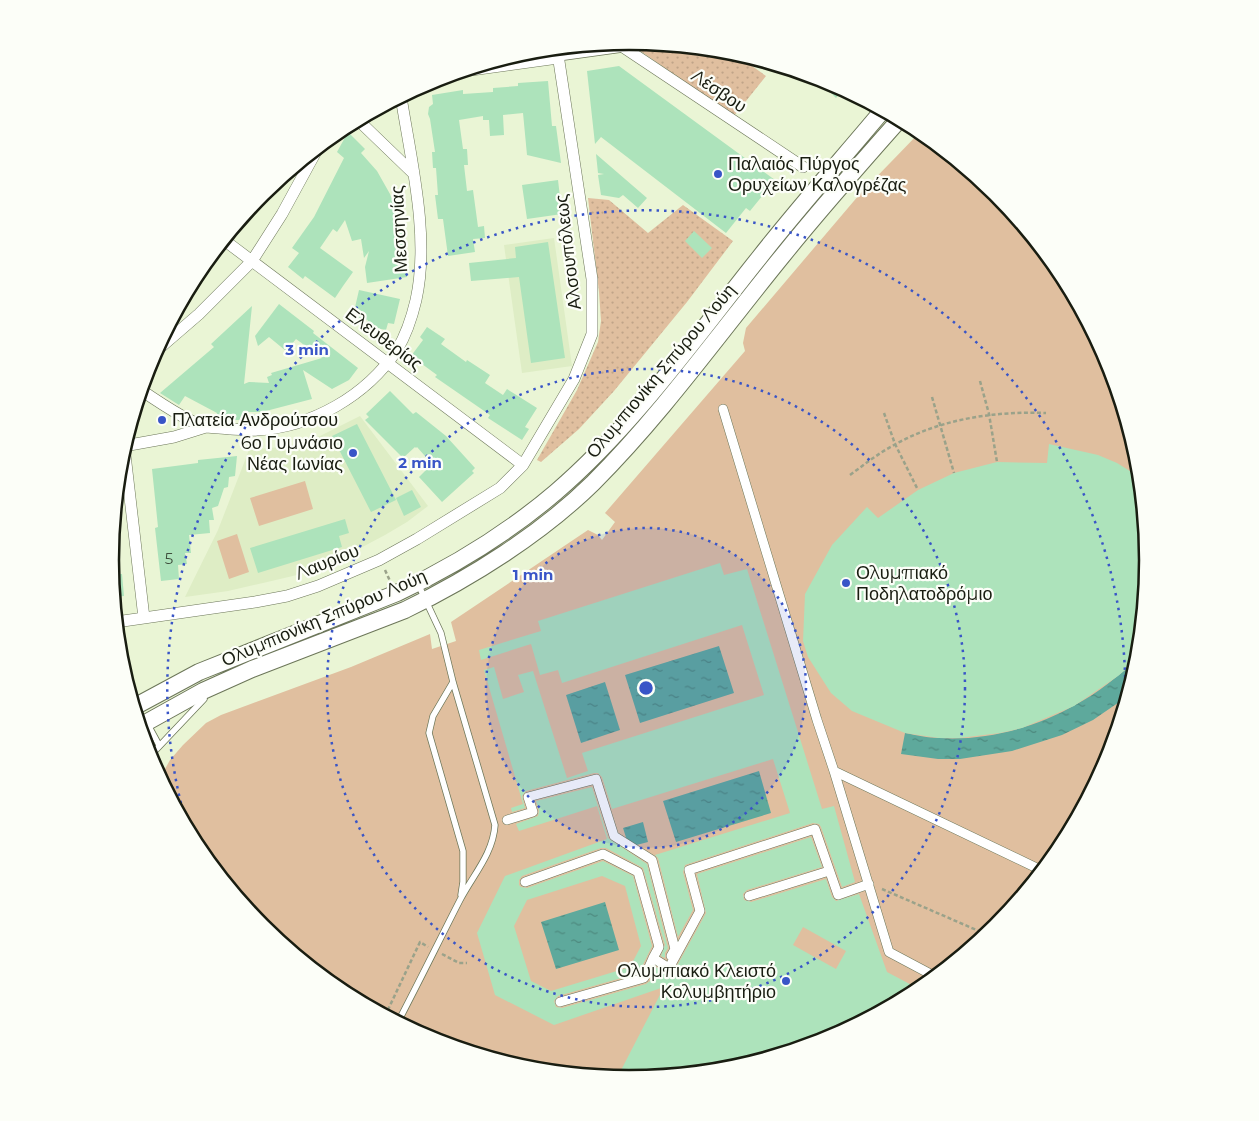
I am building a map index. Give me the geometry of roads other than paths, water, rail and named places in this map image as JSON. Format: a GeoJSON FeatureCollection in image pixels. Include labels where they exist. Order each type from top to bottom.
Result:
{"type":"FeatureCollection","features":[{"type":"Feature","properties":{"kind":"main road","name":"Ολυμπιονίκη Σπύρου Λούη"},"geometry":{"type":"LineString","coordinates":[[139,704],[199,672],[418,583],[514,526],[557,492],[638,408],[770,244],[879,115]]}},
{"type":"Feature","properties":{"kind":"main road","name":"Ολυμπιονίκη Σπύρου Λούη"},"geometry":{"type":"LineString","coordinates":[[145,723],[226,681],[427,600],[524,540],[547,522],[592,483],[643,429],[785,252],[895,125]]}},
{"type":"Feature","properties":{"kind":"street","name":"Λέσβου"},"geometry":{"type":"LineString","coordinates":[[629,50],[803,167]]}},
{"type":"Feature","properties":{"kind":"street","name":"Αλσουπόλεως"},"geometry":{"type":"LineString","coordinates":[[523,465],[574,379],[592,334],[592,279],[558,55]]}},
{"type":"Feature","properties":{"kind":"street","name":"Μεσσηνίας"},"geometry":{"type":"LineString","coordinates":[[133,444],[174,437],[206,427],[255,430],[300,422],[322,414],[346,401],[387,363],[397,349],[409,325],[419,281],[420,234],[402,104]]}},
{"type":"Feature","properties":{"kind":"street"},"geometry":{"type":"LineString","coordinates":[[363,125],[413,173]]}},
{"type":"Feature","properties":{"kind":"street"},"geometry":{"type":"LineString","coordinates":[[170,339],[252,261],[282,214],[310,163]]}},
{"type":"Feature","properties":{"kind":"street","name":"Ελευθερίας"},"geometry":{"type":"LineString","coordinates":[[229,244],[523,465]]}},
{"type":"Feature","properties":{"kind":"street","name":"Μεσσηνίας"},"geometry":{"type":"LineString","coordinates":[[147,394],[177,413],[206,427]]}},
{"type":"Feature","properties":{"kind":"street"},"geometry":{"type":"LineString","coordinates":[[723,409],[889,952],[929,973]]}},
{"type":"Feature","properties":{"kind":"street","name":"Λαυρίου"},"geometry":{"type":"LineString","coordinates":[[122,621],[255,602],[287,596],[318,586],[379,560],[426,534],[500,488],[523,465]]}},
{"type":"Feature","properties":{"kind":"street"},"geometry":{"type":"LineString","coordinates":[[127,472],[144,618]]}},
{"type":"Feature","properties":{"kind":"street"},"geometry":{"type":"LineString","coordinates":[[834,771],[1037,868]]}},
{"type":"Feature","properties":{"kind":"street"},"geometry":{"type":"LineString","coordinates":[[506,820],[533,812],[528,797],[596,779],[614,836],[652,860],[675,949],[666,966]]}},
{"type":"Feature","properties":{"kind":"street"},"geometry":{"type":"LineString","coordinates":[[653,958],[668,968],[700,910],[689,870],[815,829],[838,895],[869,884]]}},
{"type":"Feature","properties":{"kind":"street"},"geometry":{"type":"LineString","coordinates":[[525,882],[602,854],[638,872],[659,947],[644,978],[560,1002]]}},
{"type":"Feature","properties":{"kind":"street"},"geometry":{"type":"LineString","coordinates":[[749,896],[829,871]]}},
{"type":"Feature","properties":{"kind":"lane"},"geometry":{"type":"LineString","coordinates":[[401,1016],[460,900],[490,849],[495,825],[452,682],[442,633],[418,583]]}},
{"type":"Feature","properties":{"kind":"lane"},"geometry":{"type":"LineString","coordinates":[[156,750],[199,703],[226,681]]}},
{"type":"Feature","properties":{"kind":"lane"},"geometry":{"type":"LineString","coordinates":[[452,682],[433,716],[429,733],[463,851],[463,882],[460,900]]}},
{"type":"Feature","properties":{"kind":"lane"},"geometry":{"type":"LineString","coordinates":[[148,731],[159,745]]}},
{"type":"Feature","properties":{"kind":"water"},"geometry":{"type":"Polygon","coordinates":[[[719,646],[734,693],[640,723],[625,675],[719,646]]]}},
{"type":"Feature","properties":{"kind":"water"},"geometry":{"type":"Polygon","coordinates":[[[1129,667],[1120,701],[1093,720],[1062,735],[1012,751],[960,759],[938,759],[901,754],[905,733],[935,738],[956,738],[992,735],[1009,731],[1060,713],[1092,695],[1129,667]]]}},
{"type":"Feature","properties":{"kind":"water"},"geometry":{"type":"Polygon","coordinates":[[[605,682],[620,730],[581,743],[566,695],[605,682]]]}},
{"type":"Feature","properties":{"kind":"water"},"geometry":{"type":"Polygon","coordinates":[[[759,771],[771,813],[676,842],[663,801],[759,771]]]}},
{"type":"Feature","properties":{"kind":"water"},"geometry":{"type":"Polygon","coordinates":[[[643,822],[648,842],[629,847],[623,828],[643,822]]]}},
{"type":"Feature","properties":{"kind":"water"},"geometry":{"type":"Polygon","coordinates":[[[605,902],[619,950],[556,969],[541,922],[605,902]]]}},
{"type":"Feature","properties":{"kind":"place","name":"Παλαιός Πύργος Ορυχείων Καλογρέζας"},"geometry":{"type":"Point","coordinates":[718,174]}},
{"type":"Feature","properties":{"kind":"place","name":"Πλατεία Ανδρούτσου"},"geometry":{"type":"Point","coordinates":[162,420]}},
{"type":"Feature","properties":{"kind":"place","name":"6ο Γυμνάσιο Νέας Ιωνίας"},"geometry":{"type":"Point","coordinates":[353,453]}},
{"type":"Feature","properties":{"kind":"place","name":"Ολυμπιακό Ποδηλατοδρόμιο"},"geometry":{"type":"Point","coordinates":[846,583]}},
{"type":"Feature","properties":{"kind":"place","name":"Ολυμπιακό Κλειστό Κολυμβητήριο"},"geometry":{"type":"Point","coordinates":[786,981]}}]}
